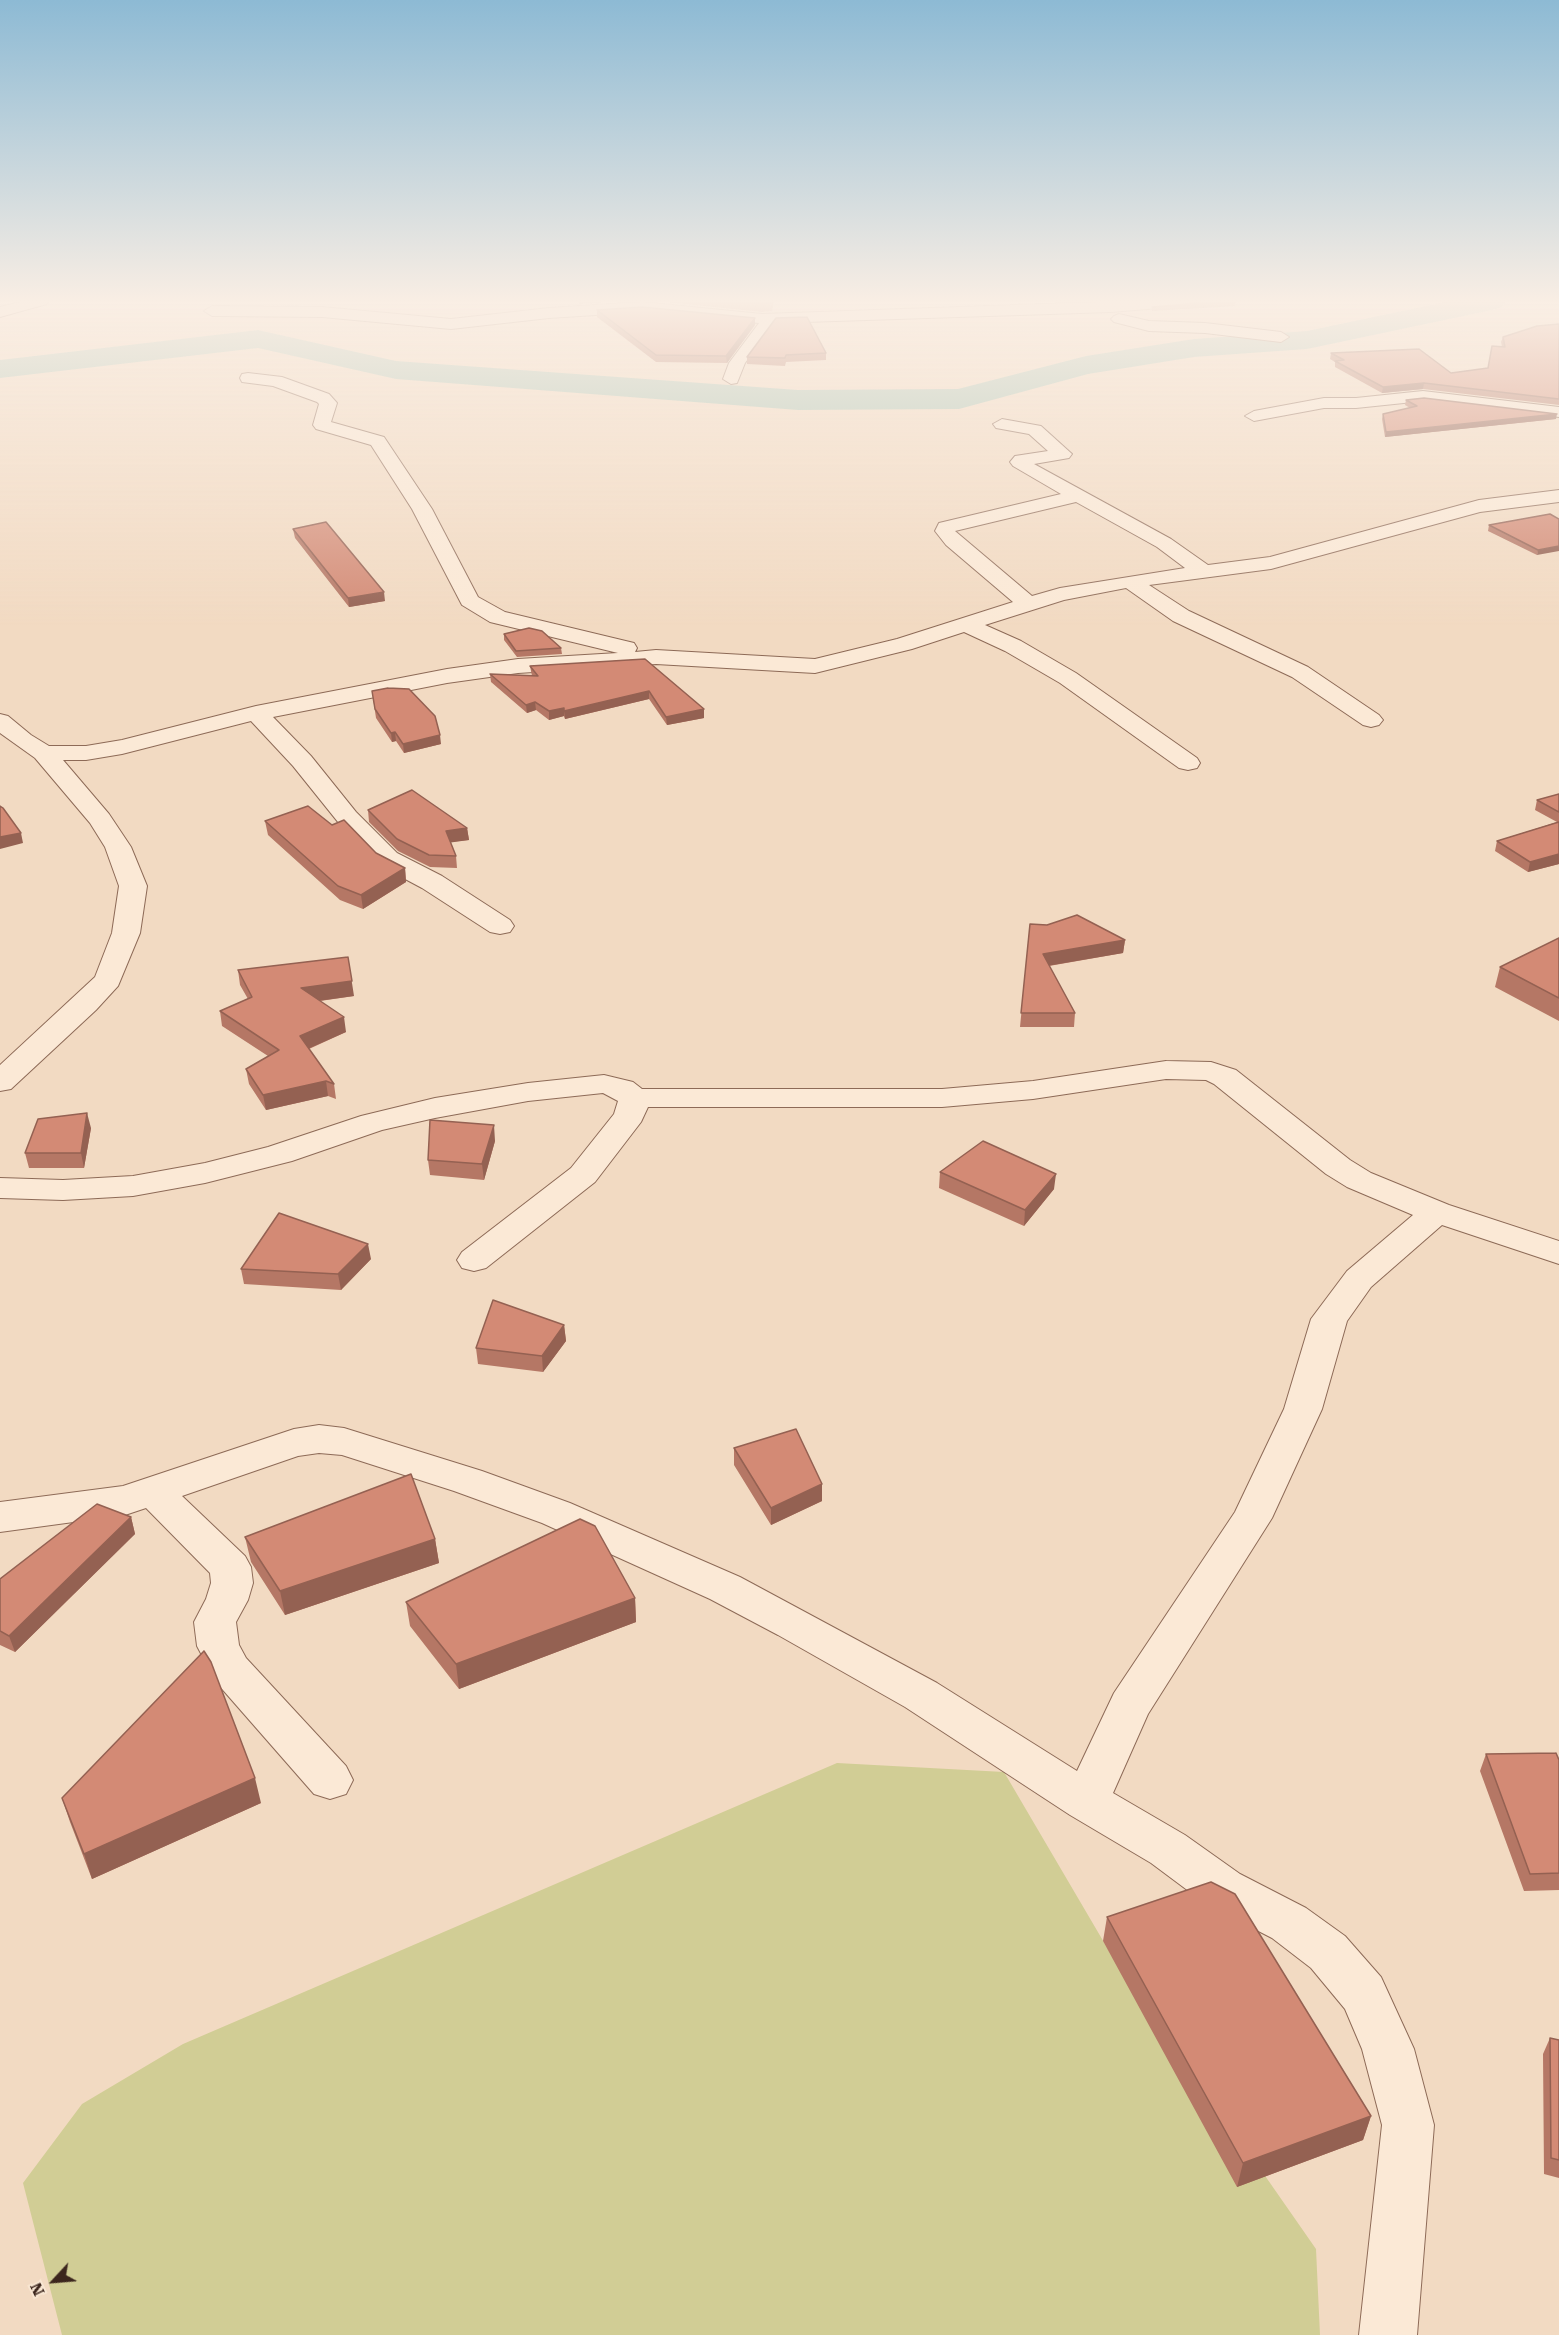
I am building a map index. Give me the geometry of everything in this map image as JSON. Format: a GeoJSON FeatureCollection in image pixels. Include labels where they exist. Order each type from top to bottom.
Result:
{"type":"FeatureCollection","features":[{"type":"Feature","properties":{"kind":"street"},"geometry":{"type":"LineString","coordinates":[[326,410],[322,425],[378,441],[422,509],[469,601],[498,617],[656,657]]}},
{"type":"Feature","properties":{"kind":"street"},"geometry":{"type":"LineString","coordinates":[[1254,416],[1286,410]]}},
{"type":"Feature","properties":{"kind":"street"},"geometry":{"type":"LineString","coordinates":[[1542,410],[1559,412]]}},
{"type":"Feature","properties":{"kind":"street"},"geometry":{"type":"LineString","coordinates":[[1002,424],[1035,430],[1062,452],[1061,455],[1019,462],[1164,543],[1204,572]]}},
{"type":"Feature","properties":{"kind":"street"},"geometry":{"type":"LineString","coordinates":[[1028,604],[952,541],[945,531],[946,526],[1081,495]]}},
{"type":"Feature","properties":{"kind":"street"},"geometry":{"type":"LineString","coordinates":[[44,753],[86,753],[122,747],[256,713],[457,674],[518,666],[656,657],[815,666],[904,644],[1060,594],[1130,581],[1291,558],[1496,502],[1559,496]]}},
{"type":"Feature","properties":{"kind":"street"},"geometry":{"type":"LineString","coordinates":[[1130,581],[1181,616],[1300,672],[1371,720]]}},
{"type":"Feature","properties":{"kind":"street"},"geometry":{"type":"LineString","coordinates":[[965,624],[1013,646],[1068,678],[1188,763]]}},
{"type":"Feature","properties":{"kind":"street"},"geometry":{"type":"LineString","coordinates":[[256,713],[302,761],[347,817],[388,859],[432,882],[500,926]]}},
{"type":"Feature","properties":{"kind":"street"},"geometry":{"type":"LineString","coordinates":[[0,721],[22,740],[44,753],[100,819],[118,847],[133,886],[126,933],[108,980],[86,1004],[0,1082]]}},
{"type":"Feature","properties":{"kind":"street"},"geometry":{"type":"LineString","coordinates":[[0,1188],[63,1190],[133,1186],[205,1173],[280,1154],[372,1123],[435,1108],[528,1092],[604,1084],[622,1089],[635,1098],[942,1098],[1033,1090],[1166,1070],[1210,1071],[1240,1089],[1338,1167],[1382,1191],[1559,1253]]}},
{"type":"Feature","properties":{"kind":"street"},"geometry":{"type":"LineString","coordinates":[[474,1260],[583,1175],[630,1115],[635,1098]]}},
{"type":"Feature","properties":{"kind":"street"},"geometry":{"type":"LineString","coordinates":[[1086,1801],[1130,1706],[1252,1518],[1303,1409],[1329,1319],[1359,1279],[1437,1212]]}},
{"type":"Feature","properties":{"kind":"street"},"geometry":{"type":"LineString","coordinates":[[0,1517],[125,1500],[294,1443],[319,1439],[382,1452],[556,1513],[725,1588],[921,1695],[1086,1801],[1168,1849],[1223,1889],[1289,1923],[1328,1952],[1363,1993],[1388,2049],[1408,2125],[1388,2335]]}},
{"type":"Feature","properties":{"kind":"street"},"geometry":{"type":"LineString","coordinates":[[154,1492],[230,1567],[232,1583],[227,1600],[215,1622],[218,1646],[231,1670],[330,1780]]}},
{"type":"Feature","properties":{"kind":"shaded area"},"geometry":{"type":"Polygon","coordinates":[[[837,1763],[1004,1772],[1112,1956],[1316,2249],[1320,2335],[62,2335],[23,2183],[82,2104],[183,2044],[837,1763]]]}},
{"type":"Feature","properties":{"kind":"building"},"geometry":{"type":"Polygon","coordinates":[[[1400,410],[1523,410],[1557,414],[1386,432],[1383,414],[1400,410]]]}},
{"type":"Feature","properties":{"kind":"building"},"geometry":{"type":"Polygon","coordinates":[[[1550,514],[1559,519],[1559,546],[1538,550],[1489,525],[1550,514]]]}},
{"type":"Feature","properties":{"kind":"building"},"geometry":{"type":"Polygon","coordinates":[[[326,522],[384,592],[348,598],[293,529],[326,522]]]}},
{"type":"Feature","properties":{"kind":"building"},"geometry":{"type":"Polygon","coordinates":[[[529,628],[542,631],[561,648],[516,651],[504,634],[529,628]]]}},
{"type":"Feature","properties":{"kind":"building"},"geometry":{"type":"Polygon","coordinates":[[[645,659],[704,709],[666,717],[649,691],[564,711],[564,708],[549,711],[535,702],[526,705],[490,674],[538,676],[530,666],[645,659]]]}},
{"type":"Feature","properties":{"kind":"building"},"geometry":{"type":"Polygon","coordinates":[[[388,688],[409,689],[435,716],[440,735],[403,744],[395,732],[391,733],[375,709],[372,691],[388,688]]]}},
{"type":"Feature","properties":{"kind":"building"},"geometry":{"type":"Polygon","coordinates":[[[412,790],[467,828],[446,831],[456,856],[429,855],[397,839],[368,810],[412,790]]]}},
{"type":"Feature","properties":{"kind":"building"},"geometry":{"type":"Polygon","coordinates":[[[1559,794],[1559,812],[1537,800],[1559,794]]]}},
{"type":"Feature","properties":{"kind":"building"},"geometry":{"type":"Polygon","coordinates":[[[0,806],[3,808],[21,833],[0,837],[0,806]]]}},
{"type":"Feature","properties":{"kind":"building"},"geometry":{"type":"Polygon","coordinates":[[[308,806],[332,825],[344,820],[376,853],[405,868],[361,895],[338,886],[265,821],[308,806]]]}},
{"type":"Feature","properties":{"kind":"building"},"geometry":{"type":"Polygon","coordinates":[[[1559,822],[1559,854],[1530,862],[1497,841],[1559,822]]]}},
{"type":"Feature","properties":{"kind":"building"},"geometry":{"type":"Polygon","coordinates":[[[1077,915],[1125,940],[1043,954],[1075,1013],[1021,1013],[1030,924],[1047,925],[1077,915]]]}},
{"type":"Feature","properties":{"kind":"building"},"geometry":{"type":"Polygon","coordinates":[[[1559,938],[1559,998],[1500,967],[1559,938]]]}},
{"type":"Feature","properties":{"kind":"building"},"geometry":{"type":"Polygon","coordinates":[[[348,957],[352,981],[301,988],[344,1017],[300,1036],[334,1084],[326,1081],[263,1095],[246,1069],[279,1050],[220,1011],[252,997],[238,970],[348,957]]]}},
{"type":"Feature","properties":{"kind":"building"},"geometry":{"type":"Polygon","coordinates":[[[87,1113],[81,1153],[25,1153],[38,1119],[87,1113]]]}},
{"type":"Feature","properties":{"kind":"building"},"geometry":{"type":"Polygon","coordinates":[[[430,1120],[494,1125],[482,1164],[428,1160],[430,1120]]]}},
{"type":"Feature","properties":{"kind":"building"},"geometry":{"type":"Polygon","coordinates":[[[983,1141],[1056,1174],[1025,1210],[940,1172],[983,1141]]]}},
{"type":"Feature","properties":{"kind":"building"},"geometry":{"type":"Polygon","coordinates":[[[279,1213],[368,1244],[338,1274],[241,1269],[279,1213]]]}},
{"type":"Feature","properties":{"kind":"building"},"geometry":{"type":"Polygon","coordinates":[[[493,1300],[564,1325],[542,1356],[476,1348],[493,1300]]]}},
{"type":"Feature","properties":{"kind":"building"},"geometry":{"type":"Polygon","coordinates":[[[796,1429],[822,1484],[771,1508],[734,1448],[796,1429]]]}},
{"type":"Feature","properties":{"kind":"building"},"geometry":{"type":"Polygon","coordinates":[[[411,1474],[435,1539],[280,1591],[245,1537],[411,1474]]]}},
{"type":"Feature","properties":{"kind":"building"},"geometry":{"type":"Polygon","coordinates":[[[97,1504],[131,1517],[9,1636],[0,1631],[0,1579],[97,1504]]]}},
{"type":"Feature","properties":{"kind":"building"},"geometry":{"type":"Polygon","coordinates":[[[580,1519],[595,1526],[635,1598],[456,1664],[406,1602],[580,1519]]]}},
{"type":"Feature","properties":{"kind":"building"},"geometry":{"type":"Polygon","coordinates":[[[204,1651],[211,1662],[255,1778],[84,1854],[62,1798],[204,1651]]]}},
{"type":"Feature","properties":{"kind":"building"},"geometry":{"type":"Polygon","coordinates":[[[1556,1753],[1559,1760],[1559,1873],[1530,1874],[1486,1754],[1556,1753]]]}},
{"type":"Feature","properties":{"kind":"building"},"geometry":{"type":"Polygon","coordinates":[[[1211,1882],[1235,1894],[1371,2116],[1243,2163],[1107,1917],[1211,1882]]]}},
{"type":"Feature","properties":{"kind":"building"},"geometry":{"type":"Polygon","coordinates":[[[1550,2038],[1559,2040],[1559,2160],[1551,2158],[1550,2038]]]}}]}
